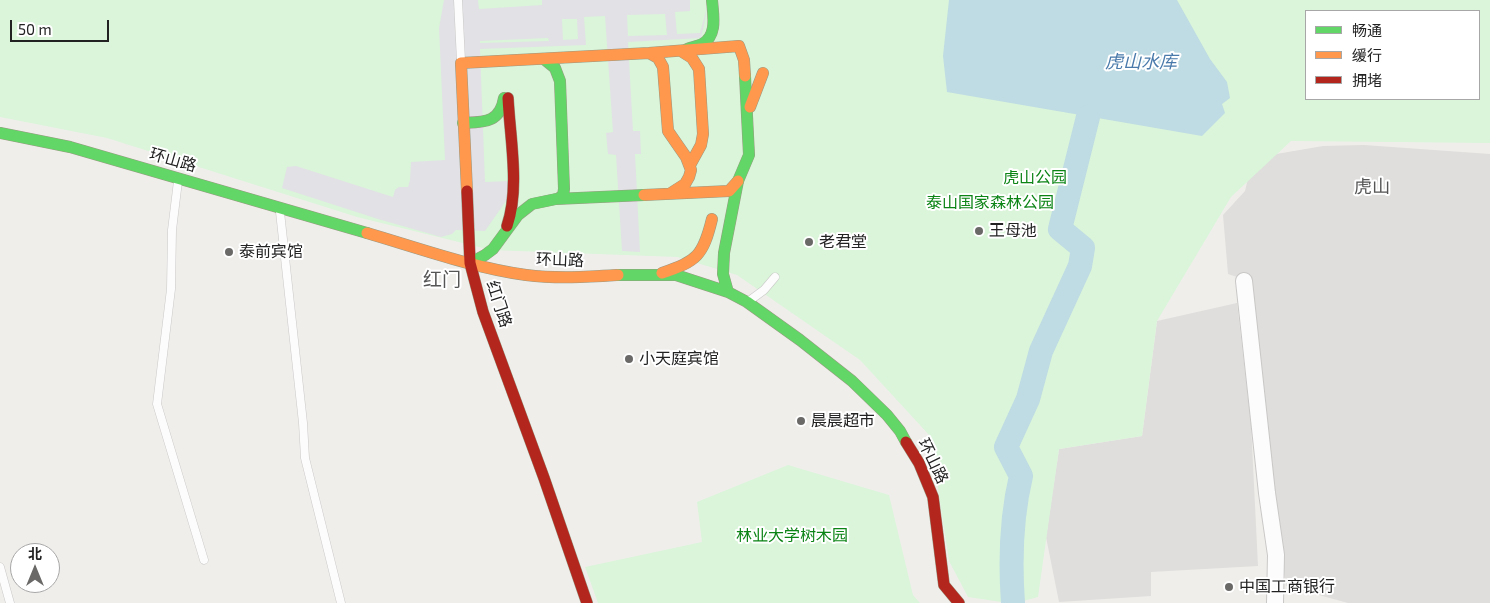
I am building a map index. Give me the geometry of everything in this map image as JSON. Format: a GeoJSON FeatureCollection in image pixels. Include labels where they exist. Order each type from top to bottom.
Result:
{"type":"FeatureCollection","features":[{"type":"Feature","properties":{"kind":"street"},"geometry":{"type":"LineString","coordinates":[[681,51],[704,44],[712,32],[714,22],[712,0]]}},
{"type":"Feature","properties":{"kind":"street"},"geometry":{"type":"LineString","coordinates":[[722,0],[726,21]]}},
{"type":"Feature","properties":{"kind":"street"},"geometry":{"type":"LineString","coordinates":[[728,292],[723,274],[724,253],[738,181],[749,155],[744,60],[739,46],[732,35]]}},
{"type":"Feature","properties":{"kind":"street"},"geometry":{"type":"LineString","coordinates":[[461,63],[739,46]]}},
{"type":"Feature","properties":{"kind":"street"},"geometry":{"type":"LineString","coordinates":[[681,51],[696,60],[699,69],[703,134],[701,145],[690,165]]}},
{"type":"Feature","properties":{"kind":"street"},"geometry":{"type":"LineString","coordinates":[[649,53],[658,58],[663,67],[668,131],[672,140],[687,157],[690,165],[691,174],[685,184],[672,193]]}},
{"type":"Feature","properties":{"kind":"street"},"geometry":{"type":"LineString","coordinates":[[544,59],[553,64],[560,81],[564,189],[563,194],[558,199]]}},
{"type":"Feature","properties":{"kind":"street","name":"红门路"},"geometry":{"type":"LineString","coordinates":[[461,63],[462,123],[470,263],[483,312],[544,478],[587,603]]}},
{"type":"Feature","properties":{"kind":"street"},"geometry":{"type":"LineString","coordinates":[[747,120],[763,73]]}},
{"type":"Feature","properties":{"kind":"street"},"geometry":{"type":"LineString","coordinates":[[462,123],[490,120],[502,110],[506,98],[513,185],[512,215],[498,242],[488,254],[470,263]]}},
{"type":"Feature","properties":{"kind":"street","name":"环山路"},"geometry":{"type":"LineString","coordinates":[[0,133],[70,147],[470,263],[526,274],[568,278],[676,275],[728,292],[747,302],[800,340],[852,381],[887,415],[900,431],[919,463],[933,497],[944,585],[958,603]]}},
{"type":"Feature","properties":{"kind":"street"},"geometry":{"type":"LineString","coordinates":[[504,232],[521,212],[531,205],[542,201],[729,191],[738,181]]}},
{"type":"Feature","properties":{"kind":"street"},"geometry":{"type":"LineString","coordinates":[[656,275],[694,260],[702,250],[709,234],[712,219]]}},
{"type":"Feature","properties":{"kind":"street"},"geometry":{"type":"LineString","coordinates":[[1244,281],[1267,492],[1276,555],[1275,603]]}},
{"type":"Feature","properties":{"kind":"lane","name":"红门路"},"geometry":{"type":"LineString","coordinates":[[458,0],[461,63]]}},
{"type":"Feature","properties":{"kind":"lane"},"geometry":{"type":"LineString","coordinates":[[178,179],[172,230],[171,289],[157,404],[204,560]]}},
{"type":"Feature","properties":{"kind":"lane"},"geometry":{"type":"LineString","coordinates":[[280,207],[306,458],[341,603]]}},
{"type":"Feature","properties":{"kind":"lane"},"geometry":{"type":"LineString","coordinates":[[747,302],[764,290],[775,277]]}},
{"type":"Feature","properties":{"kind":"lane"},"geometry":{"type":"LineString","coordinates":[[0,567],[10,603]]}},
{"type":"Feature","properties":{"kind":"shaded area"},"geometry":{"type":"Polygon","coordinates":[[[444,0],[478,0],[479,9],[542,5],[542,0],[690,0],[690,11],[675,12],[677,34],[700,33],[709,0],[701,38],[628,42],[633,131],[640,131],[641,154],[635,154],[640,252],[622,251],[616,155],[608,154],[606,133],[613,132],[605,16],[584,17],[586,45],[480,49],[485,182],[509,181],[508,198],[485,231],[456,230],[452,234],[441,237],[282,188],[287,167],[296,166],[393,197],[395,190],[399,187],[408,187],[411,162],[445,160],[439,28],[444,0]],[[665,14],[627,15],[628,36],[667,35],[665,14]],[[562,19],[563,40],[578,39],[577,19],[562,19]],[[548,38],[480,41],[480,43],[549,41],[548,38]]]}},
{"type":"Feature","properties":{"kind":"shaded area"},"geometry":{"type":"Polygon","coordinates":[[[1364,145],[1490,154],[1490,603],[1348,603],[1286,586],[1249,281],[1228,274],[1223,215],[1245,191],[1253,158],[1323,146],[1364,145]]]}},
{"type":"Feature","properties":{"kind":"shaded area"},"geometry":{"type":"Polygon","coordinates":[[[1237,303],[1251,424],[1258,566],[1151,572],[1151,596],[1059,602],[1046,537],[1059,449],[1142,436],[1157,321],[1237,303]]]}},
{"type":"Feature","properties":{"kind":"green space","name":"泰山国家森林公园"},"geometry":{"type":"Polygon","coordinates":[[[0,0],[1490,0],[1490,143],[1291,141],[1231,197],[1157,321],[1142,436],[1059,449],[1038,597],[1016,603],[968,597],[949,561],[930,436],[860,360],[737,275],[677,257],[491,250],[357,217],[107,138],[0,117],[0,0]]]}},
{"type":"Feature","properties":{"kind":"green space","name":"林业大学树木园"},"geometry":{"type":"Polygon","coordinates":[[[788,465],[889,495],[913,595],[920,603],[598,603],[585,567],[702,542],[697,502],[788,465]]]}},
{"type":"Feature","properties":{"kind":"water","name":"虎山水库"},"geometry":{"type":"Polygon","coordinates":[[[949,0],[1177,0],[1210,59],[1227,82],[1230,98],[1222,104],[1225,113],[1202,136],[947,92],[943,56],[949,0]]]}},
{"type":"Feature","properties":{"kind":"waterway"},"geometry":{"type":"LineString","coordinates":[[1013,603],[1012,540],[1021,476],[1006,447],[1028,399],[1041,351],[1080,266],[1083,248],[1060,229],[1088,117]]}},
{"type":"Feature","properties":{"kind":"traffic: fast"},"geometry":{"type":"LineString","coordinates":[[687,49],[702,44],[710,36],[713,24],[712,0]]}},
{"type":"Feature","properties":{"kind":"traffic: fast"},"geometry":{"type":"LineString","coordinates":[[544,59],[555,68],[560,81],[564,189],[563,195],[558,199]]}},
{"type":"Feature","properties":{"kind":"traffic: fast"},"geometry":{"type":"LineString","coordinates":[[728,292],[723,274],[724,253],[738,181],[749,155],[745,76]]}},
{"type":"Feature","properties":{"kind":"traffic: fast"},"geometry":{"type":"LineString","coordinates":[[463,123],[490,120],[495,117],[502,106],[504,98]]}},
{"type":"Feature","properties":{"kind":"traffic: fast"},"geometry":{"type":"LineString","coordinates":[[0,133],[70,147],[367,233]]}},
{"type":"Feature","properties":{"kind":"traffic: fast"},"geometry":{"type":"LineString","coordinates":[[470,263],[493,249],[518,215],[532,204],[556,199],[644,195]]}},
{"type":"Feature","properties":{"kind":"traffic: fast"},"geometry":{"type":"LineString","coordinates":[[618,275],[676,275],[728,292],[747,302],[852,381],[887,415],[906,442]]}},
{"type":"Feature","properties":{"kind":"traffic: slow"},"geometry":{"type":"LineString","coordinates":[[467,191],[461,63],[739,46],[744,60],[745,76]]}},
{"type":"Feature","properties":{"kind":"traffic: slow"},"geometry":{"type":"LineString","coordinates":[[681,51],[692,58],[699,69],[703,134],[701,145],[690,165]]}},
{"type":"Feature","properties":{"kind":"traffic: slow"},"geometry":{"type":"LineString","coordinates":[[649,53],[658,58],[663,67],[668,131],[686,157],[691,170],[685,184],[671,193]]}},
{"type":"Feature","properties":{"kind":"traffic: slow"},"geometry":{"type":"LineString","coordinates":[[750,107],[763,73]]}},
{"type":"Feature","properties":{"kind":"traffic: slow"},"geometry":{"type":"LineString","coordinates":[[644,195],[729,191],[738,181]]}},
{"type":"Feature","properties":{"kind":"traffic: slow"},"geometry":{"type":"LineString","coordinates":[[662,273],[683,265],[697,255],[705,241],[712,219]]}},
{"type":"Feature","properties":{"kind":"traffic: slow"},"geometry":{"type":"LineString","coordinates":[[367,233],[446,257],[506,272],[549,277],[618,275]]}},
{"type":"Feature","properties":{"kind":"traffic: jam"},"geometry":{"type":"LineString","coordinates":[[507,226],[511,211],[514,179],[508,98]]}},
{"type":"Feature","properties":{"kind":"traffic: jam"},"geometry":{"type":"LineString","coordinates":[[467,191],[470,263],[483,312],[544,478],[587,603]]}},
{"type":"Feature","properties":{"kind":"traffic: jam"},"geometry":{"type":"LineString","coordinates":[[906,442],[919,463],[933,497],[944,585],[959,603]]}},
{"type":"Feature","properties":{"kind":"place","name":"王母池"},"geometry":{"type":"Point","coordinates":[979,231]}},
{"type":"Feature","properties":{"kind":"place","name":"老君堂"},"geometry":{"type":"Point","coordinates":[809,242]}},
{"type":"Feature","properties":{"kind":"place","name":"泰前宾馆"},"geometry":{"type":"Point","coordinates":[229,252]}},
{"type":"Feature","properties":{"kind":"place","name":"小天庭宾馆"},"geometry":{"type":"Point","coordinates":[629,359]}},
{"type":"Feature","properties":{"kind":"place","name":"晨晨超市"},"geometry":{"type":"Point","coordinates":[801,421]}},
{"type":"Feature","properties":{"kind":"place","name":"中国工商银行"},"geometry":{"type":"Point","coordinates":[1229,587]}},
{"type":"Feature","properties":{"kind":"district","name":"虎山"},"geometry":{"type":"Point","coordinates":[1372,187]}},
{"type":"Feature","properties":{"kind":"district","name":"红门"},"geometry":{"type":"Point","coordinates":[442,280]}},
{"type":"Feature","properties":{"kind":"park label","name":"虎山公园"},"geometry":{"type":"Point","coordinates":[1035,178]}}]}
